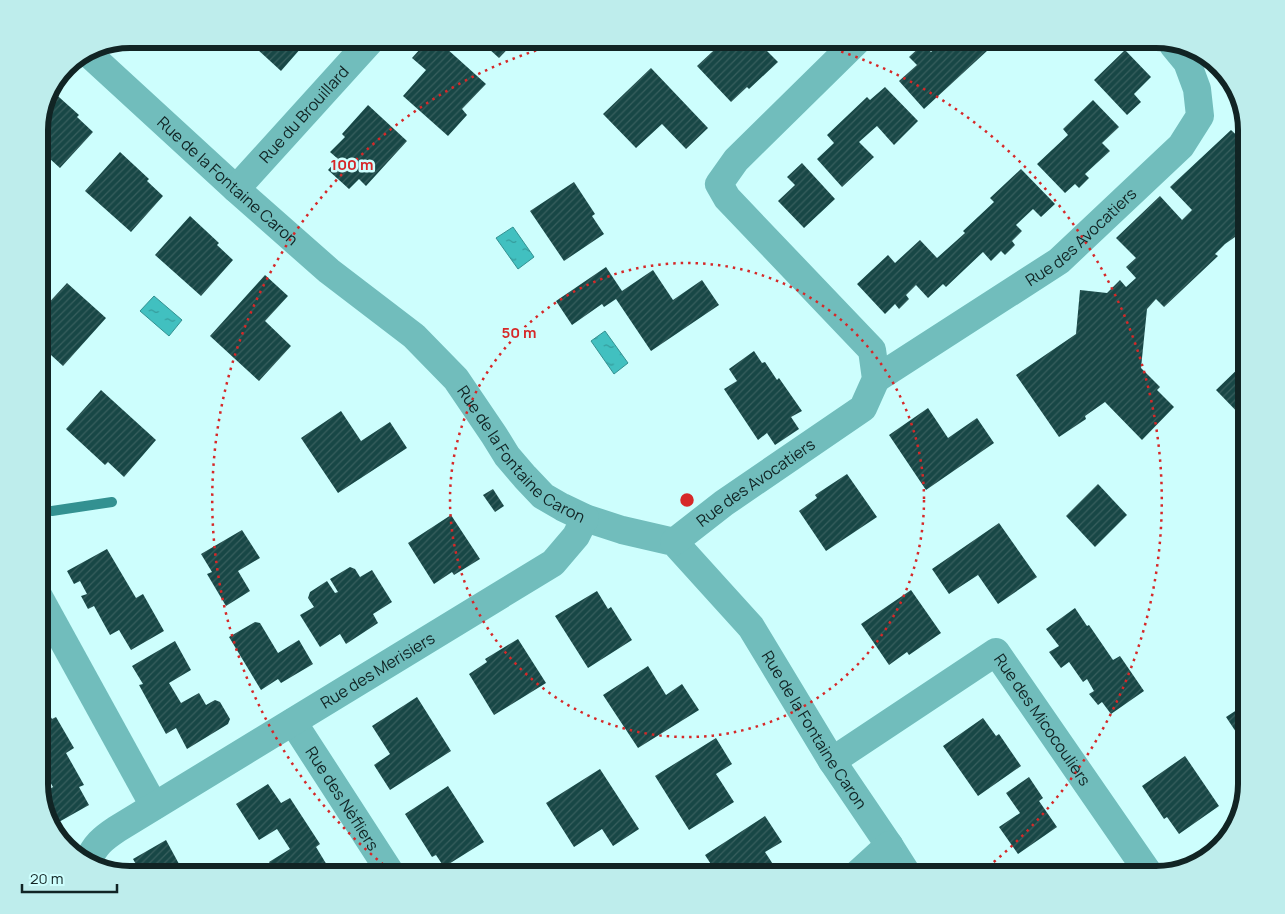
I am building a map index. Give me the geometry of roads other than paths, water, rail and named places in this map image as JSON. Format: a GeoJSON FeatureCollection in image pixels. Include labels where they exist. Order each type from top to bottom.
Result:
{"type":"FeatureCollection","features":[{"type":"Feature","properties":{"kind":"street","name":"Rue du Brouillard"},"geometry":{"type":"LineString","coordinates":[[236,189],[364,48]]}},
{"type":"Feature","properties":{"kind":"street"},"geometry":{"type":"LineString","coordinates":[[849,48],[736,160],[719,184],[727,198],[872,350],[876,379]]}},
{"type":"Feature","properties":{"kind":"street","name":"Rue des Avocatiers"},"geometry":{"type":"LineString","coordinates":[[674,542],[724,503],[863,408],[876,379],[1059,262],[1181,146],[1200,116],[1197,89],[1187,62],[1178,51]]}},
{"type":"Feature","properties":{"kind":"street","name":"Rue de la Fontaine Caron"},"geometry":{"type":"LineString","coordinates":[[92,57],[236,189],[329,271],[414,336],[456,379],[507,456],[543,496],[586,518],[622,530],[674,542],[751,628],[832,761],[902,866]]}},
{"type":"Feature","properties":{"kind":"street","name":"Rue des Merisiers"},"geometry":{"type":"LineString","coordinates":[[90,856],[93,849],[103,838],[553,563],[576,536],[586,518]]}},
{"type":"Feature","properties":{"kind":"street"},"geometry":{"type":"LineString","coordinates":[[48,613],[154,806]]}},
{"type":"Feature","properties":{"kind":"street","name":"Rue des Micocouliers"},"geometry":{"type":"LineString","coordinates":[[832,761],[996,652],[1144,866]]}},
{"type":"Feature","properties":{"kind":"street","name":"Rue des Nèfliers"},"geometry":{"type":"LineString","coordinates":[[293,722],[386,866]]}},
{"type":"Feature","properties":{"kind":"street"},"geometry":{"type":"LineString","coordinates":[[866,866],[889,845]]}},
{"type":"Feature","properties":{"kind":"water"},"geometry":{"type":"Polygon","coordinates":[[[513,227],[534,257],[518,269],[496,238],[513,227]]]}},
{"type":"Feature","properties":{"kind":"water"},"geometry":{"type":"Polygon","coordinates":[[[154,296],[182,320],[169,336],[140,311],[154,296]]]}},
{"type":"Feature","properties":{"kind":"water"},"geometry":{"type":"Polygon","coordinates":[[[605,331],[628,363],[614,374],[591,341],[605,331]]]}},
{"type":"Feature","properties":{"kind":"waterway"},"geometry":{"type":"LineString","coordinates":[[52,511],[112,502]]}}]}
